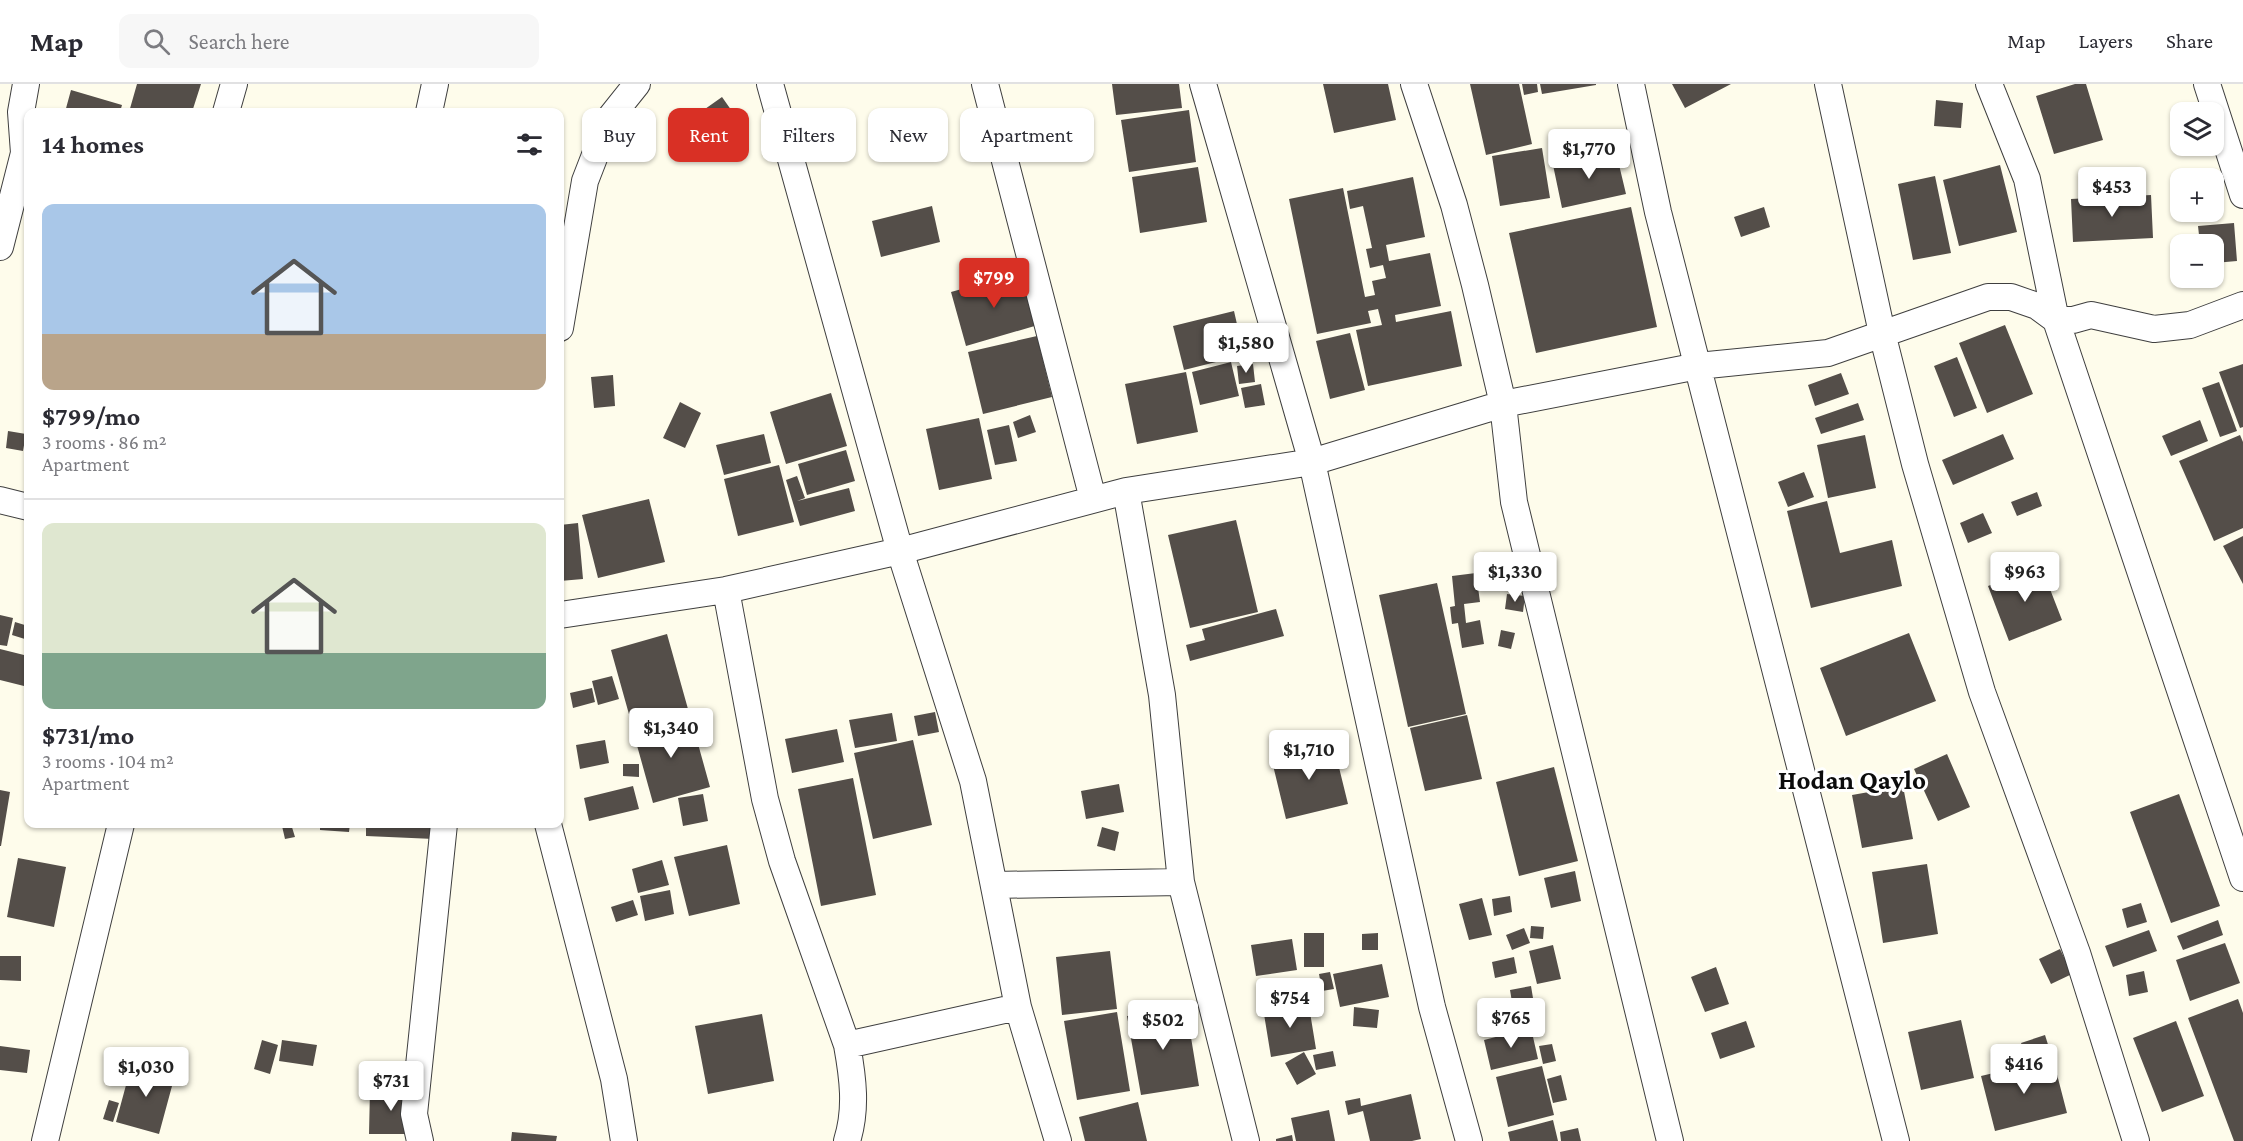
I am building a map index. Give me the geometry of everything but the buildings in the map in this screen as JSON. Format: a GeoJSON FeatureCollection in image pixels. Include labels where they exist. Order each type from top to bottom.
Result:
{"type":"FeatureCollection","features":[{"type":"Feature","properties":{"kind":"street"},"geometry":{"type":"LineString","coordinates":[[0,247],[24,153],[21,112],[26,84]]}},
{"type":"Feature","properties":{"kind":"street"},"geometry":{"type":"LineString","coordinates":[[227,108],[234,84]]}},
{"type":"Feature","properties":{"kind":"street"},"geometry":{"type":"LineString","coordinates":[[430,108],[435,84]]}},
{"type":"Feature","properties":{"kind":"street"},"geometry":{"type":"LineString","coordinates":[[770,84],[900,551],[973,781],[1018,1007],[1058,1141]]}},
{"type":"Feature","properties":{"kind":"street"},"geometry":{"type":"LineString","coordinates":[[985,84],[1093,499]]}},
{"type":"Feature","properties":{"kind":"street"},"geometry":{"type":"LineString","coordinates":[[1203,84],[1312,462],[1432,1007],[1469,1141]]}},
{"type":"Feature","properties":{"kind":"street"},"geometry":{"type":"LineString","coordinates":[[1414,84],[1454,205],[1503,404],[1514,502],[1670,1141]]}},
{"type":"Feature","properties":{"kind":"street"},"geometry":{"type":"LineString","coordinates":[[1631,84],[1658,212],[1896,1141]]}},
{"type":"Feature","properties":{"kind":"street"},"geometry":{"type":"LineString","coordinates":[[1828,84],[1882,333],[1915,464],[1982,692],[2077,953],[2136,1141]]}},
{"type":"Feature","properties":{"kind":"street"},"geometry":{"type":"LineString","coordinates":[[1989,84],[2028,179],[2056,320],[2243,878]]}},
{"type":"Feature","properties":{"kind":"street"},"geometry":{"type":"LineString","coordinates":[[2207,84],[2243,195]]}},
{"type":"Feature","properties":{"kind":"street"},"geometry":{"type":"LineString","coordinates":[[564,304],[585,181],[609,119],[626,90]]}},
{"type":"Feature","properties":{"kind":"street"},"geometry":{"type":"LineString","coordinates":[[564,614],[726,590],[900,551],[1126,491],[1312,462],[1503,404],[1698,366],[1828,353],[1988,297],[2011,297],[2037,306],[2056,320],[2073,320],[2091,315],[2132,326],[2154,329],[2190,325],[2243,305]]}},
{"type":"Feature","properties":{"kind":"street"},"geometry":{"type":"LineString","coordinates":[[1126,491],[1162,695],[1181,882],[1246,1141]]}},
{"type":"Feature","properties":{"kind":"street"},"geometry":{"type":"LineString","coordinates":[[0,500],[24,506]]}},
{"type":"Feature","properties":{"kind":"street"},"geometry":{"type":"LineString","coordinates":[[726,590],[767,809],[782,861],[848,1045],[853,1077],[853,1121],[847,1141]]}},
{"type":"Feature","properties":{"kind":"street"},"geometry":{"type":"LineString","coordinates":[[45,1141],[120,828]]}},
{"type":"Feature","properties":{"kind":"street"},"geometry":{"type":"LineString","coordinates":[[420,1141],[414,1114],[444,828]]}},
{"type":"Feature","properties":{"kind":"street"},"geometry":{"type":"LineString","coordinates":[[549,828],[614,1078],[624,1141]]}},
{"type":"Feature","properties":{"kind":"street"},"geometry":{"type":"LineString","coordinates":[[994,885],[1181,882]]}},
{"type":"Feature","properties":{"kind":"street"},"geometry":{"type":"LineString","coordinates":[[848,1045],[1018,1007]]}},
{"type":"Feature","properties":{"kind":"district","name":"Hodan Qaylo"},"geometry":{"type":"Point","coordinates":[1852,780]}}]}
